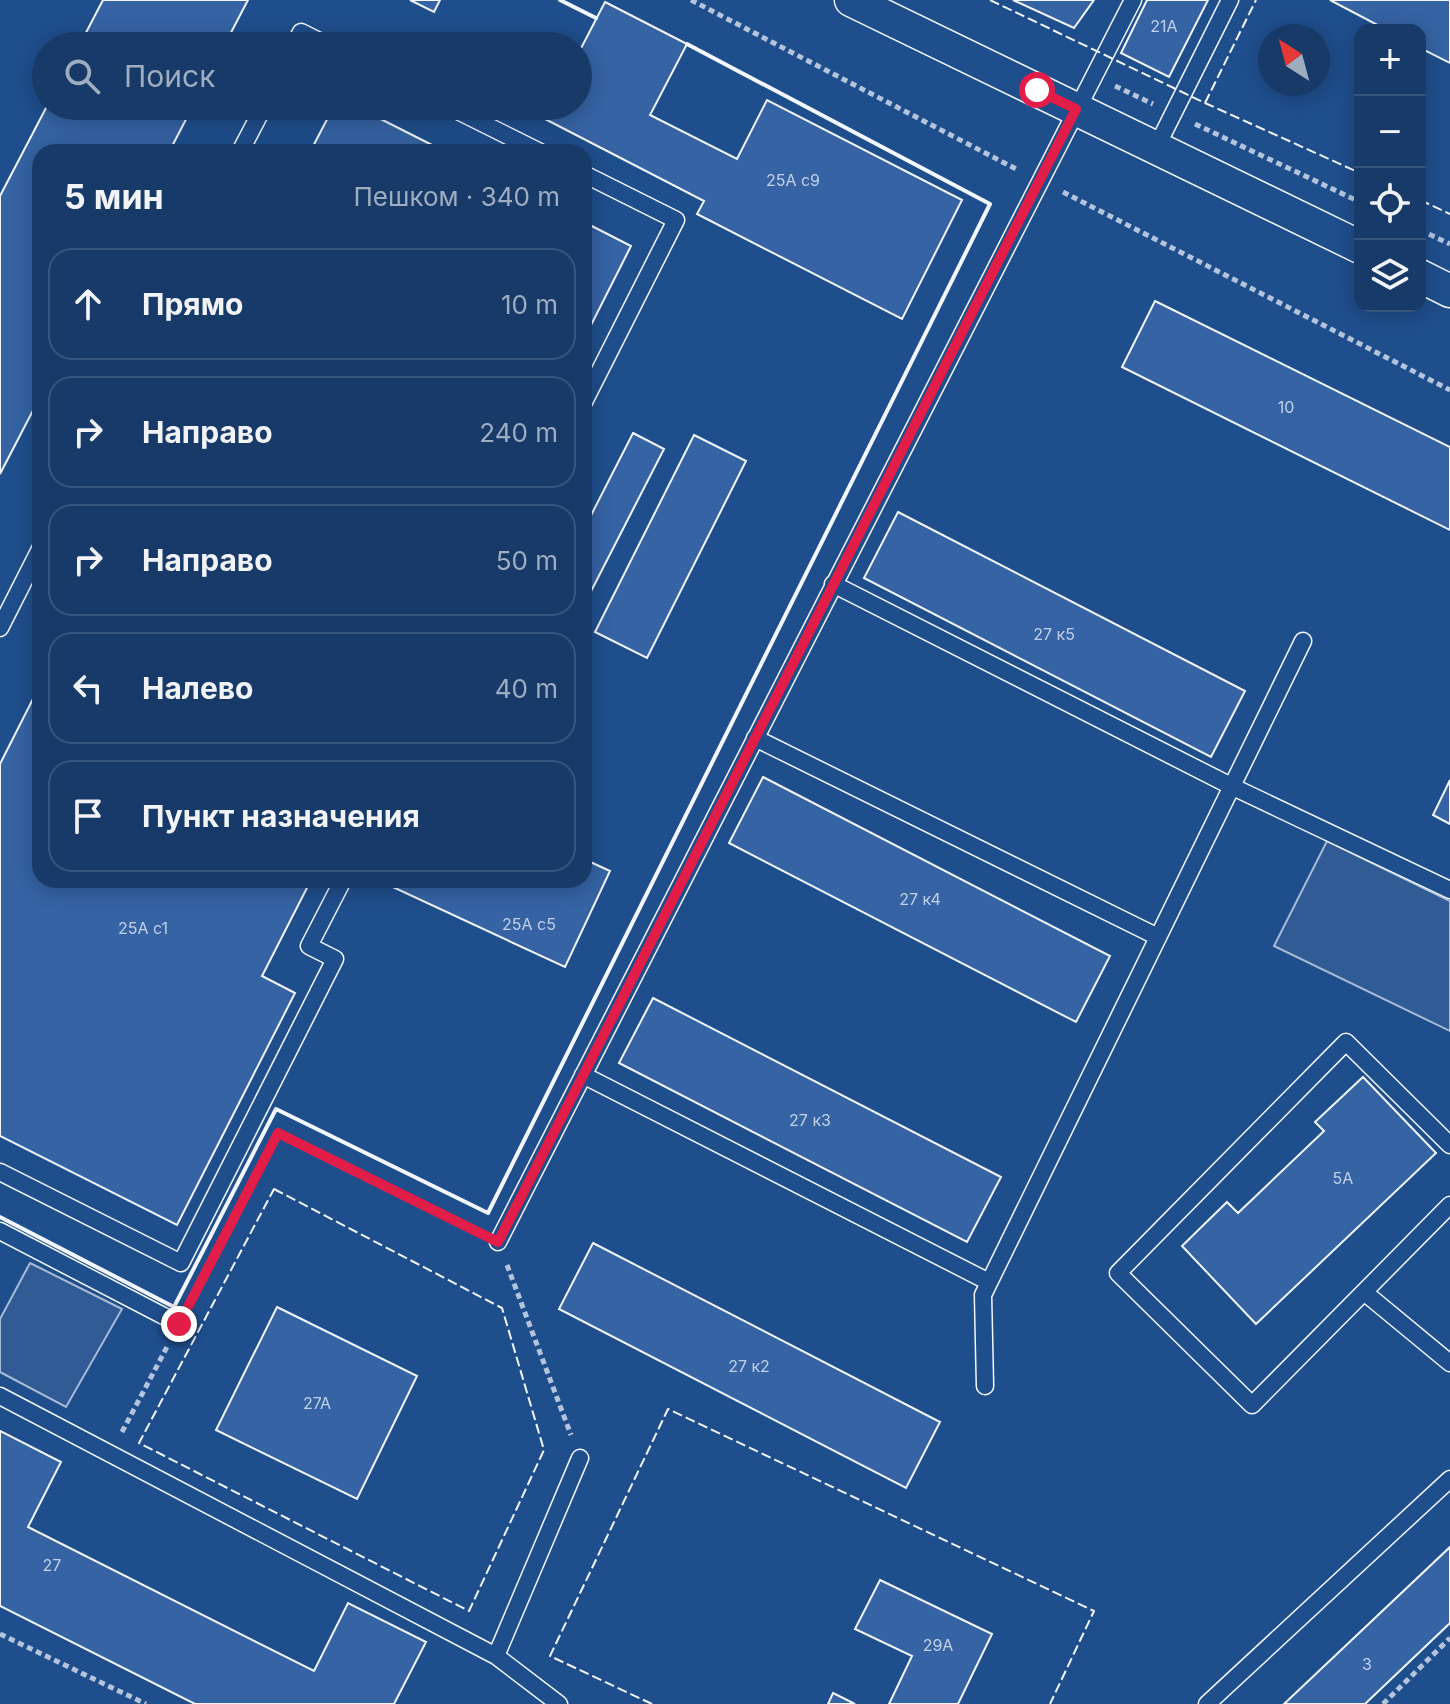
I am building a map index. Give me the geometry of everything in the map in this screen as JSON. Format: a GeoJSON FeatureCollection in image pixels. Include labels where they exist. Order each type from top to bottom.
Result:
{"type":"FeatureCollection","features":[{"type":"Feature","properties":{"kind":"street"},"geometry":{"type":"LineString","coordinates":[[851,0],[1354,244]]}},
{"type":"Feature","properties":{"kind":"street"},"geometry":{"type":"LineString","coordinates":[[1426,279],[1450,291]]}},
{"type":"Feature","properties":{"kind":"lane"},"geometry":{"type":"LineString","coordinates":[[498,1242],[1133,0]]}},
{"type":"Feature","properties":{"kind":"lane"},"geometry":{"type":"LineString","coordinates":[[1156,148],[1230,0]]}},
{"type":"Feature","properties":{"kind":"lane"},"geometry":{"type":"LineString","coordinates":[[244,144],[257,120]]}},
{"type":"Feature","properties":{"kind":"lane"},"geometry":{"type":"LineString","coordinates":[[476,120],[524,144]]}},
{"type":"Feature","properties":{"kind":"lane"},"geometry":{"type":"LineString","coordinates":[[592,178],[676,220],[592,386]]}},
{"type":"Feature","properties":{"kind":"lane"},"geometry":{"type":"LineString","coordinates":[[0,628],[32,565]]}},
{"type":"Feature","properties":{"kind":"lane"},"geometry":{"type":"LineString","coordinates":[[833,584],[1231,786],[1450,890]]}},
{"type":"Feature","properties":{"kind":"lane"},"geometry":{"type":"LineString","coordinates":[[985,1386],[983,1295],[1303,641]]}},
{"type":"Feature","properties":{"kind":"lane"},"geometry":{"type":"LineString","coordinates":[[755,738],[1158,937]]}},
{"type":"Feature","properties":{"kind":"lane"},"geometry":{"type":"LineString","coordinates":[[0,1172],[181,1263],[335,959],[309,946],[339,888]]}},
{"type":"Feature","properties":{"kind":"lane"},"geometry":{"type":"LineString","coordinates":[[1450,1145],[1346,1042],[1118,1273],[1252,1405],[1450,1205]]}},
{"type":"Feature","properties":{"kind":"lane"},"geometry":{"type":"LineString","coordinates":[[583,1075],[989,1282]]}},
{"type":"Feature","properties":{"kind":"lane"},"geometry":{"type":"LineString","coordinates":[[0,1231],[179,1324]]}},
{"type":"Feature","properties":{"kind":"lane"},"geometry":{"type":"LineString","coordinates":[[1364,1292],[1450,1363]]}},
{"type":"Feature","properties":{"kind":"lane"},"geometry":{"type":"LineString","coordinates":[[0,1396],[496,1656],[559,1704]]}},
{"type":"Feature","properties":{"kind":"lane"},"geometry":{"type":"LineString","coordinates":[[496,1656],[580,1458]]}},
{"type":"Feature","properties":{"kind":"lane"},"geometry":{"type":"LineString","coordinates":[[1207,1704],[1450,1479]]}},
{"type":"Feature","properties":{"kind":"path"},"geometry":{"type":"LineString","coordinates":[[691,0],[1450,390]]}},
{"type":"Feature","properties":{"kind":"path"},"geometry":{"type":"LineString","coordinates":[[1093,76],[1354,199]]}},
{"type":"Feature","properties":{"kind":"path"},"geometry":{"type":"LineString","coordinates":[[1426,233],[1450,244]]}},
{"type":"Feature","properties":{"kind":"path"},"geometry":{"type":"LineString","coordinates":[[271,1147],[278,1133],[498,1242],[580,1458]]}},
{"type":"Feature","properties":{"kind":"path"},"geometry":{"type":"LineString","coordinates":[[111,1454],[205,1274]]}},
{"type":"Feature","properties":{"kind":"path"},"geometry":{"type":"LineString","coordinates":[[0,1634],[146,1704]]}},
{"type":"Feature","properties":{"kind":"path"},"geometry":{"type":"LineString","coordinates":[[1383,1704],[1450,1638]]}},
{"type":"Feature","properties":{"kind":"shaded area"},"geometry":{"type":"Polygon","coordinates":[[[1327,841],[1450,901],[1450,1031],[1274,946],[1327,841]]]}},
{"type":"Feature","properties":{"kind":"shaded area"},"geometry":{"type":"Polygon","coordinates":[[[30,1263],[122,1309],[66,1407],[0,1372],[0,1319],[30,1263]]]}},
{"type":"Feature","properties":{"kind":"building"},"geometry":{"type":"Polygon","coordinates":[[[103,0],[248,0],[231,32],[86,32],[103,0]]]}},
{"type":"Feature","properties":{"kind":"building"},"geometry":{"type":"Polygon","coordinates":[[[410,0],[440,0],[434,12],[410,0]]]}},
{"type":"Feature","properties":{"kind":"building"},"geometry":{"type":"Polygon","coordinates":[[[1013,0],[1094,0],[1074,28],[1013,0]]]}},
{"type":"Feature","properties":{"kind":"building"},"geometry":{"type":"Polygon","coordinates":[[[1147,0],[1208,0],[1169,77],[1121,53],[1147,0]]]}},
{"type":"Feature","properties":{"kind":"building"},"geometry":{"type":"Polygon","coordinates":[[[1330,0],[1450,0],[1450,63],[1426,51],[1426,24],[1376,24],[1330,0]]]}},
{"type":"Feature","properties":{"kind":"building"},"geometry":{"type":"Polygon","coordinates":[[[605,2],[687,44],[650,115],[737,159],[767,100],[962,200],[902,319],[697,214],[704,201],[547,120],[592,120],[592,32],[589,32],[605,2]]]}},
{"type":"Feature","properties":{"kind":"building"},"geometry":{"type":"Polygon","coordinates":[[[40,120],[186,120],[173,144],[32,144],[32,412],[0,474],[0,196],[40,120]]]}},
{"type":"Feature","properties":{"kind":"building"},"geometry":{"type":"Polygon","coordinates":[[[327,120],[383,120],[430,144],[314,144],[327,120]]]}},
{"type":"Feature","properties":{"kind":"building"},"geometry":{"type":"Polygon","coordinates":[[[592,226],[631,246],[592,323],[592,226]]]}},
{"type":"Feature","properties":{"kind":"building"},"geometry":{"type":"Polygon","coordinates":[[[1155,301],[1450,447],[1450,530],[1122,367],[1155,301]]]}},
{"type":"Feature","properties":{"kind":"building"},"geometry":{"type":"Polygon","coordinates":[[[633,433],[664,449],[592,589],[592,513],[633,433]]]}},
{"type":"Feature","properties":{"kind":"building"},"geometry":{"type":"Polygon","coordinates":[[[694,435],[746,461],[647,658],[595,632],[694,435]]]}},
{"type":"Feature","properties":{"kind":"building"},"geometry":{"type":"Polygon","coordinates":[[[898,512],[1245,691],[1211,757],[864,578],[898,512]]]}},
{"type":"Feature","properties":{"kind":"building"},"geometry":{"type":"Polygon","coordinates":[[[32,701],[32,888],[307,888],[262,976],[295,993],[177,1225],[0,1136],[0,764],[32,701]]]}},
{"type":"Feature","properties":{"kind":"building"},"geometry":{"type":"Polygon","coordinates":[[[763,777],[1110,956],[1076,1022],[729,843],[763,777]]]}},
{"type":"Feature","properties":{"kind":"building"},"geometry":{"type":"Polygon","coordinates":[[[1450,780],[1450,824],[1433,815],[1450,780]]]}},
{"type":"Feature","properties":{"kind":"building"},"geometry":{"type":"Polygon","coordinates":[[[592,863],[610,871],[565,967],[395,888],[592,888],[592,863]]]}},
{"type":"Feature","properties":{"kind":"building"},"geometry":{"type":"Polygon","coordinates":[[[653,998],[1001,1177],[967,1242],[619,1063],[653,998]]]}},
{"type":"Feature","properties":{"kind":"building"},"geometry":{"type":"Polygon","coordinates":[[[1363,1077],[1436,1153],[1256,1324],[1182,1246],[1227,1202],[1238,1213],[1324,1131],[1315,1122],[1363,1077]]]}},
{"type":"Feature","properties":{"kind":"building"},"geometry":{"type":"Polygon","coordinates":[[[593,1243],[940,1422],[906,1488],[559,1309],[593,1243]]]}},
{"type":"Feature","properties":{"kind":"building"},"geometry":{"type":"Polygon","coordinates":[[[277,1307],[417,1376],[357,1499],[216,1430],[277,1307]]]}},
{"type":"Feature","properties":{"kind":"building"},"geometry":{"type":"Polygon","coordinates":[[[0,1431],[61,1462],[28,1527],[314,1671],[348,1603],[426,1642],[394,1704],[195,1704],[0,1606],[0,1431]]]}},
{"type":"Feature","properties":{"kind":"building"},"geometry":{"type":"Polygon","coordinates":[[[1450,1547],[1450,1623],[1365,1704],[1284,1704],[1450,1547]]]}},
{"type":"Feature","properties":{"kind":"building"},"geometry":{"type":"Polygon","coordinates":[[[880,1580],[992,1634],[958,1704],[889,1704],[912,1656],[855,1629],[880,1580]]]}},
{"type":"Feature","properties":{"kind":"building"},"geometry":{"type":"Polygon","coordinates":[[[833,1693],[855,1704],[828,1704],[833,1693]]]}},
{"type":"Feature","properties":{"kind":"fence"},"geometry":{"type":"LineString","coordinates":[[990,0],[1354,170]]}},
{"type":"Feature","properties":{"kind":"fence"},"geometry":{"type":"LineString","coordinates":[[1205,103],[1256,0]]}},
{"type":"Feature","properties":{"kind":"fence"},"geometry":{"type":"LineString","coordinates":[[1426,203],[1450,214]]}},
{"type":"Feature","properties":{"kind":"fence"},"geometry":{"type":"LineString","coordinates":[[274,1189],[502,1308],[544,1450],[469,1611],[139,1443],[274,1189]]}},
{"type":"Feature","properties":{"kind":"fence"},"geometry":{"type":"LineString","coordinates":[[652,1704],[550,1656],[668,1409],[1094,1611],[1050,1704]]}},
{"type":"Feature","properties":{"kind":"wall"},"geometry":{"type":"LineString","coordinates":[[560,0],[596,18]]}},
{"type":"Feature","properties":{"kind":"wall"},"geometry":{"type":"LineString","coordinates":[[0,1217],[174,1307],[276,1109],[488,1213],[990,204],[687,44]]}},
{"type":"Feature","properties":{"kind":"route"},"geometry":{"type":"LineString","coordinates":[[179,1324],[278,1133],[498,1242],[1076,109],[1037,90]]}}]}
